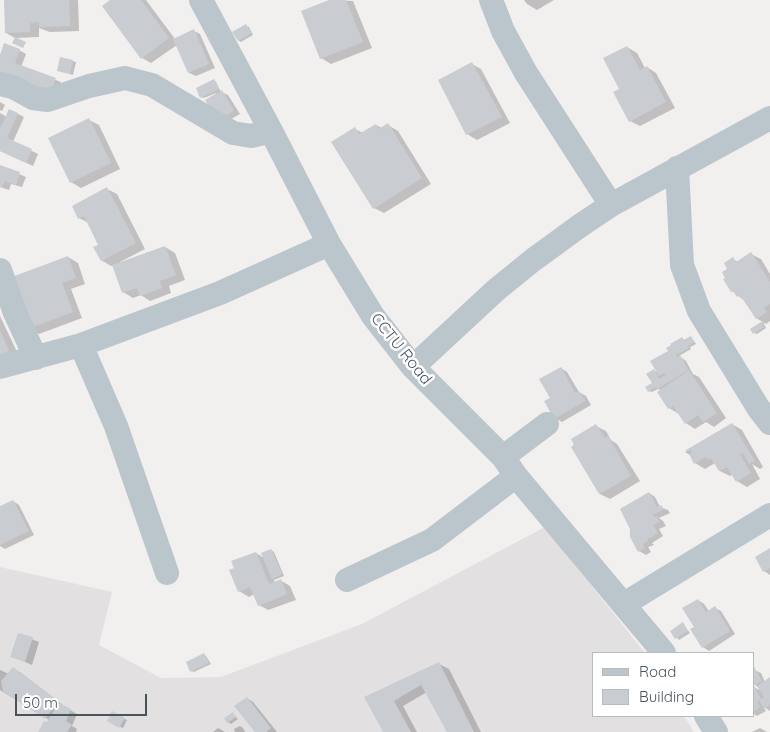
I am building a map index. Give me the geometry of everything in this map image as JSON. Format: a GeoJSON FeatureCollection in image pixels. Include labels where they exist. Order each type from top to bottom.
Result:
{"type":"FeatureCollection","features":[{"type":"Feature","properties":{"kind":"street","name":"CCTU Road"},"geometry":{"type":"LineString","coordinates":[[201,0],[329,244],[374,316],[413,367],[510,467],[663,652]]}},
{"type":"Feature","properties":{"kind":"street"},"geometry":{"type":"LineString","coordinates":[[491,0],[503,31],[526,73],[611,205]]}},
{"type":"Feature","properties":{"kind":"street"},"geometry":{"type":"LineString","coordinates":[[0,84],[13,87],[33,98],[48,100],[89,86],[125,78],[152,85],[233,133],[251,136],[271,131]]}},
{"type":"Feature","properties":{"kind":"street"},"geometry":{"type":"LineString","coordinates":[[413,367],[496,290],[533,260],[611,205],[770,118]]}},
{"type":"Feature","properties":{"kind":"street"},"geometry":{"type":"LineString","coordinates":[[677,168],[682,265],[699,311],[766,411]]}},
{"type":"Feature","properties":{"kind":"street"},"geometry":{"type":"LineString","coordinates":[[0,367],[81,345],[220,293],[329,244]]}},
{"type":"Feature","properties":{"kind":"street"},"geometry":{"type":"LineString","coordinates":[[0,270],[15,313],[36,358]]}},
{"type":"Feature","properties":{"kind":"street"},"geometry":{"type":"LineString","coordinates":[[81,345],[116,426],[167,573]]}},
{"type":"Feature","properties":{"kind":"street"},"geometry":{"type":"LineString","coordinates":[[348,580],[432,540],[510,467],[547,424]]}},
{"type":"Feature","properties":{"kind":"street"},"geometry":{"type":"LineString","coordinates":[[624,604],[770,515]]}},
{"type":"Feature","properties":{"kind":"street"},"geometry":{"type":"LineString","coordinates":[[707,717],[716,732]]}},
{"type":"Feature","properties":{"kind":"shaded area"},"geometry":{"type":"Polygon","coordinates":[[[545,527],[644,652],[592,652],[592,717],[685,717],[694,732],[0,732],[0,567],[112,592],[99,645],[161,678],[221,677],[362,624],[545,527]]]}},
{"type":"Feature","properties":{"kind":"building"},"geometry":{"type":"Polygon","coordinates":[[[4,0],[69,0],[70,26],[39,27],[39,22],[30,23],[30,32],[5,33],[4,0]]]}},
{"type":"Feature","properties":{"kind":"building"},"geometry":{"type":"Polygon","coordinates":[[[110,0],[141,0],[169,38],[141,59],[102,6],[110,0]]]}},
{"type":"Feature","properties":{"kind":"building"},"geometry":{"type":"Polygon","coordinates":[[[329,0],[346,0],[363,42],[320,59],[301,11],[329,0]]]}},
{"type":"Feature","properties":{"kind":"building"},"geometry":{"type":"Polygon","coordinates":[[[246,24],[251,33],[238,41],[232,32],[246,24]]]}},
{"type":"Feature","properties":{"kind":"building"},"geometry":{"type":"Polygon","coordinates":[[[194,29],[209,64],[188,73],[173,39],[194,29]]]}},
{"type":"Feature","properties":{"kind":"building"},"geometry":{"type":"Polygon","coordinates":[[[15,37],[26,42],[23,48],[12,43],[15,37]]]}},
{"type":"Feature","properties":{"kind":"building"},"geometry":{"type":"Polygon","coordinates":[[[4,43],[20,49],[15,63],[56,78],[50,94],[0,77],[0,55],[4,43]]]}},
{"type":"Feature","properties":{"kind":"building"},"geometry":{"type":"Polygon","coordinates":[[[627,46],[640,70],[647,66],[666,102],[629,122],[613,92],[619,89],[603,58],[627,46]]]}},
{"type":"Feature","properties":{"kind":"building"},"geometry":{"type":"Polygon","coordinates":[[[60,57],[73,60],[70,74],[57,71],[60,57]]]}},
{"type":"Feature","properties":{"kind":"building"},"geometry":{"type":"Polygon","coordinates":[[[472,62],[502,117],[466,135],[438,80],[472,62]]]}},
{"type":"Feature","properties":{"kind":"building"},"geometry":{"type":"Polygon","coordinates":[[[214,79],[219,89],[200,98],[196,88],[214,79]]]}},
{"type":"Feature","properties":{"kind":"building"},"geometry":{"type":"Polygon","coordinates":[[[222,90],[234,111],[217,120],[205,100],[222,90]]]}},
{"type":"Feature","properties":{"kind":"building"},"geometry":{"type":"Polygon","coordinates":[[[9,109],[18,113],[7,138],[32,149],[26,163],[0,151],[0,129],[9,109]]]}},
{"type":"Feature","properties":{"kind":"building"},"geometry":{"type":"Polygon","coordinates":[[[89,118],[111,163],[70,183],[48,138],[89,118]]]}},
{"type":"Feature","properties":{"kind":"building"},"geometry":{"type":"Polygon","coordinates":[[[388,123],[422,178],[373,209],[331,142],[355,127],[359,134],[376,124],[379,129],[388,123]]]}},
{"type":"Feature","properties":{"kind":"building"},"geometry":{"type":"Polygon","coordinates":[[[0,165],[20,172],[16,185],[5,181],[2,187],[0,187],[0,165]]]}},
{"type":"Feature","properties":{"kind":"building"},"geometry":{"type":"Polygon","coordinates":[[[107,187],[136,243],[101,261],[93,247],[98,245],[84,216],[78,219],[72,206],[107,187]]]}},
{"type":"Feature","properties":{"kind":"building"},"geometry":{"type":"Polygon","coordinates":[[[165,246],[176,275],[160,281],[162,288],[140,296],[137,288],[122,293],[112,265],[165,246]]]}},
{"type":"Feature","properties":{"kind":"building"},"geometry":{"type":"Polygon","coordinates":[[[751,252],[770,282],[770,304],[764,307],[767,312],[756,319],[740,295],[737,297],[733,291],[731,292],[723,279],[725,278],[722,272],[727,269],[724,263],[733,257],[736,262],[751,252]]]}},
{"type":"Feature","properties":{"kind":"building"},"geometry":{"type":"Polygon","coordinates":[[[68,256],[76,278],[62,283],[73,312],[28,329],[9,278],[68,256]]]}},
{"type":"Feature","properties":{"kind":"building"},"geometry":{"type":"Polygon","coordinates":[[[761,322],[764,327],[753,334],[750,329],[761,322]]]}},
{"type":"Feature","properties":{"kind":"building"},"geometry":{"type":"Polygon","coordinates":[[[0,330],[9,351],[0,355],[0,330]]]}},
{"type":"Feature","properties":{"kind":"building"},"geometry":{"type":"Polygon","coordinates":[[[691,336],[694,342],[688,346],[689,348],[676,355],[677,357],[680,355],[688,370],[657,389],[656,387],[648,392],[645,387],[652,383],[646,374],[654,369],[659,379],[666,375],[664,373],[659,376],[650,361],[668,351],[666,348],[670,344],[682,337],[685,342],[685,339],[691,336]]]}},
{"type":"Feature","properties":{"kind":"building"},"geometry":{"type":"Polygon","coordinates":[[[561,367],[575,393],[579,391],[585,401],[554,419],[544,401],[550,398],[539,379],[561,367]]]}},
{"type":"Feature","properties":{"kind":"building"},"geometry":{"type":"Polygon","coordinates":[[[689,370],[717,413],[703,422],[698,415],[685,424],[673,406],[668,409],[657,392],[689,370]]]}},
{"type":"Feature","properties":{"kind":"building"},"geometry":{"type":"Polygon","coordinates":[[[732,423],[755,461],[749,464],[743,453],[740,454],[751,473],[736,482],[727,467],[719,471],[711,458],[708,460],[706,457],[694,464],[689,454],[692,452],[691,450],[687,452],[686,450],[732,423]]]}},
{"type":"Feature","properties":{"kind":"building"},"geometry":{"type":"Polygon","coordinates":[[[596,424],[605,438],[608,436],[631,476],[599,494],[571,447],[574,445],[571,439],[596,424]]]}},
{"type":"Feature","properties":{"kind":"building"},"geometry":{"type":"Polygon","coordinates":[[[649,492],[657,507],[661,505],[664,509],[653,515],[660,522],[653,525],[658,533],[647,539],[648,541],[643,544],[645,548],[638,552],[630,537],[630,529],[620,509],[649,492]]]}},
{"type":"Feature","properties":{"kind":"building"},"geometry":{"type":"Polygon","coordinates":[[[13,500],[29,531],[0,545],[0,506],[13,500]]]}},
{"type":"Feature","properties":{"kind":"building"},"geometry":{"type":"Polygon","coordinates":[[[770,548],[770,568],[763,572],[755,557],[770,548]]]}},
{"type":"Feature","properties":{"kind":"building"},"geometry":{"type":"Polygon","coordinates":[[[271,549],[282,574],[272,579],[261,553],[271,549]]]}},
{"type":"Feature","properties":{"kind":"building"},"geometry":{"type":"Polygon","coordinates":[[[256,552],[269,584],[281,579],[287,594],[258,606],[250,587],[238,592],[229,570],[234,568],[231,561],[256,552]]]}},
{"type":"Feature","properties":{"kind":"building"},"geometry":{"type":"Polygon","coordinates":[[[698,599],[706,612],[715,606],[730,631],[702,648],[690,629],[694,627],[682,608],[698,599]]]}},
{"type":"Feature","properties":{"kind":"building"},"geometry":{"type":"Polygon","coordinates":[[[683,622],[688,631],[675,639],[670,631],[683,622]]]}},
{"type":"Feature","properties":{"kind":"building"},"geometry":{"type":"Polygon","coordinates":[[[18,633],[33,637],[25,662],[10,657],[18,633]]]}},
{"type":"Feature","properties":{"kind":"building"},"geometry":{"type":"Polygon","coordinates":[[[204,653],[209,663],[190,672],[186,662],[204,653]]]}},
{"type":"Feature","properties":{"kind":"building"},"geometry":{"type":"Polygon","coordinates":[[[439,662],[474,732],[447,732],[421,685],[394,701],[411,732],[383,732],[364,697],[439,662]]]}},
{"type":"Feature","properties":{"kind":"building"},"geometry":{"type":"Polygon","coordinates":[[[13,667],[58,701],[45,719],[3,691],[1,681],[13,667]]]}},
{"type":"Feature","properties":{"kind":"building"},"geometry":{"type":"Polygon","coordinates":[[[755,669],[762,681],[755,684],[755,669]]]}},
{"type":"Feature","properties":{"kind":"building"},"geometry":{"type":"Polygon","coordinates":[[[770,677],[770,705],[764,709],[759,700],[757,702],[760,707],[755,710],[755,688],[761,699],[764,697],[757,686],[770,677]]]}},
{"type":"Feature","properties":{"kind":"building"},"geometry":{"type":"Polygon","coordinates":[[[247,697],[271,728],[266,732],[255,732],[234,706],[247,697]]]}},
{"type":"Feature","properties":{"kind":"building"},"geometry":{"type":"Polygon","coordinates":[[[59,703],[71,709],[66,721],[72,725],[67,732],[38,732],[44,721],[47,722],[59,703]]]}},
{"type":"Feature","properties":{"kind":"building"},"geometry":{"type":"Polygon","coordinates":[[[112,711],[125,718],[119,728],[107,721],[112,711]]]}},
{"type":"Feature","properties":{"kind":"building"},"geometry":{"type":"Polygon","coordinates":[[[233,712],[236,717],[227,723],[224,718],[233,712]]]}}]}
